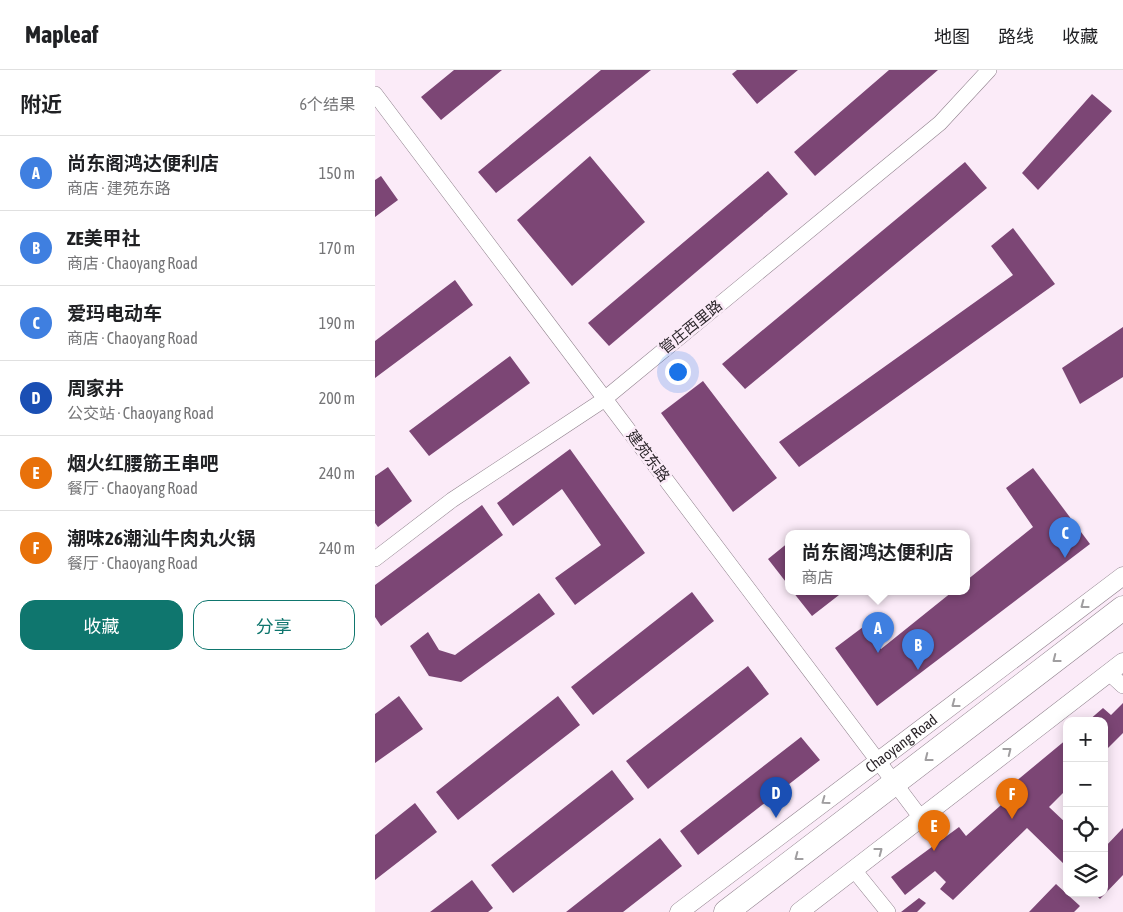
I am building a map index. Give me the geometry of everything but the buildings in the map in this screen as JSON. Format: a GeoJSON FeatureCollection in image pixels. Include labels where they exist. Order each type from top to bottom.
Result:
{"type":"FeatureCollection","features":[{"type":"Feature","properties":{"kind":"highway","name":"Chaoyang Road"},"geometry":{"type":"LineString","coordinates":[[752,912],[1123,608]]}},
{"type":"Feature","properties":{"kind":"highway","name":"Chaoyang Road"},"geometry":{"type":"LineString","coordinates":[[725,912],[900,790],[1123,628]]}},
{"type":"Feature","properties":{"kind":"street","name":"管庄西里路"},"geometry":{"type":"LineString","coordinates":[[375,559],[452,500],[604,398],[940,122],[989,70]]}},
{"type":"Feature","properties":{"kind":"street","name":"建苑东路"},"geometry":{"type":"LineString","coordinates":[[375,94],[921,818]]}},
{"type":"Feature","properties":{"kind":"street","name":"Chaoyang Road"},"geometry":{"type":"LineString","coordinates":[[679,912],[1123,576]]}},
{"type":"Feature","properties":{"kind":"street"},"geometry":{"type":"LineString","coordinates":[[799,912],[1123,662]]}},
{"type":"Feature","properties":{"kind":"street"},"geometry":{"type":"LineString","coordinates":[[1109,673],[1123,686]]}},
{"type":"Feature","properties":{"kind":"street"},"geometry":{"type":"LineString","coordinates":[[854,870],[888,912]]}},
{"type":"Feature","properties":{"kind":"place","name":"爱玛电动车"},"geometry":{"type":"Point","coordinates":[1065,558]}},
{"type":"Feature","properties":{"kind":"place","name":"尚东阁鸿达便利店"},"geometry":{"type":"Point","coordinates":[878,653]}},
{"type":"Feature","properties":{"kind":"place","name":"ZE美甲社"},"geometry":{"type":"Point","coordinates":[918,670]}},
{"type":"Feature","properties":{"kind":"place","name":"周家井"},"geometry":{"type":"Point","coordinates":[776,818]}},
{"type":"Feature","properties":{"kind":"place","name":"潮味26潮汕牛肉丸火锅"},"geometry":{"type":"Point","coordinates":[1012,819]}},
{"type":"Feature","properties":{"kind":"place","name":"烟火红腰筋王串吧"},"geometry":{"type":"Point","coordinates":[934,851]}}]}
